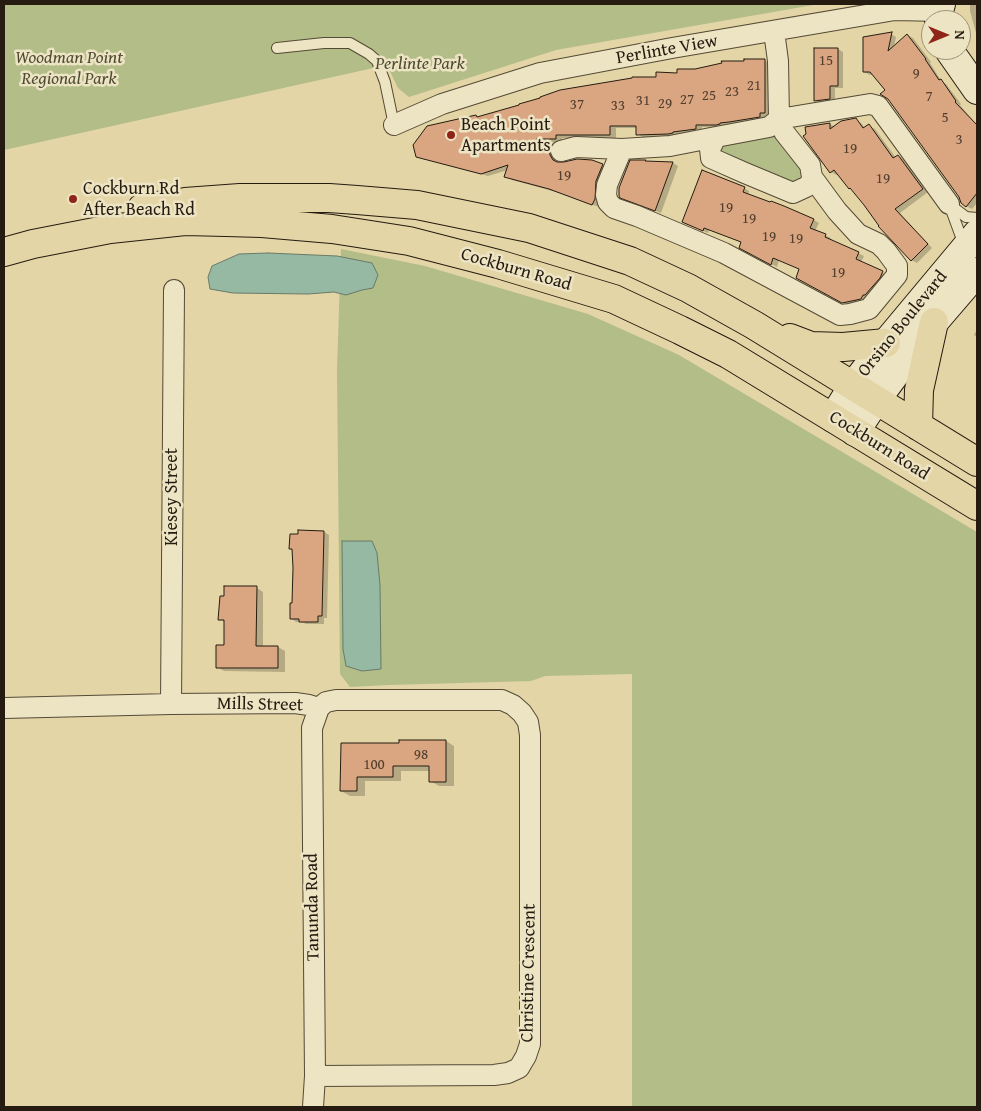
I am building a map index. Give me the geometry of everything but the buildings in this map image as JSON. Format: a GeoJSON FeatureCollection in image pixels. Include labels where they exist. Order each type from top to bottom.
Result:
{"type":"FeatureCollection","features":[{"type":"Feature","properties":{"kind":"main road"},"geometry":{"type":"LineString","coordinates":[[956,60],[977,90]]}},
{"type":"Feature","properties":{"kind":"main road"},"geometry":{"type":"LineString","coordinates":[[4,235],[75,217],[184,202],[240,198],[329,198],[417,205],[529,228],[630,261],[688,288],[754,325],[977,462]]}},
{"type":"Feature","properties":{"kind":"main road","name":"Cockburn Road"},"geometry":{"type":"LineString","coordinates":[[4,252],[33,244],[110,229],[185,221],[332,229],[409,241],[498,264],[614,299],[728,354],[977,506]]}},
{"type":"Feature","properties":{"kind":"main road","name":"Orsino Boulevard"},"geometry":{"type":"LineString","coordinates":[[864,393],[934,322],[973,251]]}},
{"type":"Feature","properties":{"kind":"main road","name":"Orsino Boulevard"},"geometry":{"type":"LineString","coordinates":[[844,425],[864,393],[886,343],[973,251]]}},
{"type":"Feature","properties":{"kind":"main road"},"geometry":{"type":"LineString","coordinates":[[918,426],[919,390],[934,322]]}},
{"type":"Feature","properties":{"kind":"main road"},"geometry":{"type":"LineString","coordinates":[[754,325],[811,346],[843,347],[886,343]]}},
{"type":"Feature","properties":{"kind":"street","name":"Perlinte View"},"geometry":{"type":"LineString","coordinates":[[394,124],[442,104],[540,73],[895,10],[921,11]]}},
{"type":"Feature","properties":{"kind":"street"},"geometry":{"type":"LineString","coordinates":[[774,31],[778,61],[779,119],[784,132],[810,165],[812,177],[811,182],[806,187],[793,193]]}},
{"type":"Feature","properties":{"kind":"street"},"geometry":{"type":"LineString","coordinates":[[562,151],[576,147],[622,149],[670,146],[769,127],[779,119],[870,104],[878,106],[948,204]]}},
{"type":"Feature","properties":{"kind":"street"},"geometry":{"type":"LineString","coordinates":[[711,158],[710,149],[716,136]]}},
{"type":"Feature","properties":{"kind":"street"},"geometry":{"type":"LineString","coordinates":[[670,146],[711,158],[838,211]]}},
{"type":"Feature","properties":{"kind":"street"},"geometry":{"type":"LineString","coordinates":[[622,149],[607,185],[606,195],[608,202],[614,208],[724,253],[840,315],[869,309],[897,274],[897,266],[879,244],[858,234],[812,177]]}},
{"type":"Feature","properties":{"kind":"street","name":"Kiesey Street"},"geometry":{"type":"LineString","coordinates":[[171,704],[174,290]]}},
{"type":"Feature","properties":{"kind":"street","name":"Mills Street"},"geometry":{"type":"LineString","coordinates":[[4,708],[295,703],[310,704],[319,708],[326,702],[336,700],[502,700],[513,705]]}},
{"type":"Feature","properties":{"kind":"street","name":"Christine Crescent"},"geometry":{"type":"LineString","coordinates":[[315,1076],[494,1075],[508,1073],[519,1068],[526,1056],[530,1044],[530,735],[528,722],[513,705]]}},
{"type":"Feature","properties":{"kind":"street","name":"Tanunda Road"},"geometry":{"type":"LineString","coordinates":[[312,1107],[315,1076],[312,728],[319,708]]}},
{"type":"Feature","properties":{"kind":"lane"},"geometry":{"type":"LineString","coordinates":[[277,48],[324,43],[350,43],[369,54],[377,61],[385,82],[394,124]]}},
{"type":"Feature","properties":{"kind":"lane"},"geometry":{"type":"LineString","coordinates":[[948,204],[966,216],[977,218]]}},
{"type":"Feature","properties":{"kind":"lane"},"geometry":{"type":"LineString","coordinates":[[948,204],[953,217],[973,251]]}},
{"type":"Feature","properties":{"kind":"green space","name":"Woodman Point Regional Park"},"geometry":{"type":"Polygon","coordinates":[[[4,4],[819,4],[556,50],[409,97],[398,88],[387,65],[4,150],[4,4]]]}},
{"type":"Feature","properties":{"kind":"green space"},"geometry":{"type":"Polygon","coordinates":[[[774,133],[807,171],[797,187],[779,176],[730,157],[719,158],[718,144],[774,133]]]}},
{"type":"Feature","properties":{"kind":"green space"},"geometry":{"type":"Polygon","coordinates":[[[341,249],[425,266],[588,314],[679,355],[977,532],[977,1107],[632,1107],[632,674],[545,676],[531,681],[350,687],[340,674],[337,370],[341,249]]]}},
{"type":"Feature","properties":{"kind":"shaded area"},"geometry":{"type":"Polygon","coordinates":[[[268,253],[337,256],[372,263],[378,275],[373,288],[346,295],[334,292],[308,294],[233,293],[210,289],[208,277],[212,266],[239,254],[268,253]]]}},
{"type":"Feature","properties":{"kind":"shaded area"},"geometry":{"type":"Polygon","coordinates":[[[342,541],[372,541],[377,553],[380,585],[381,669],[362,671],[346,666],[343,649],[342,541]]]}},
{"type":"Feature","properties":{"kind":"place","name":"Beach Point Apartments"},"geometry":{"type":"Point","coordinates":[451,135]}},
{"type":"Feature","properties":{"kind":"place","name":"Cockburn Rd After Beach Rd"},"geometry":{"type":"Point","coordinates":[73,199]}},
{"type":"Feature","properties":{"kind":"park label","name":"Perlinte Park"},"geometry":{"type":"Point","coordinates":[420,64]}}]}
